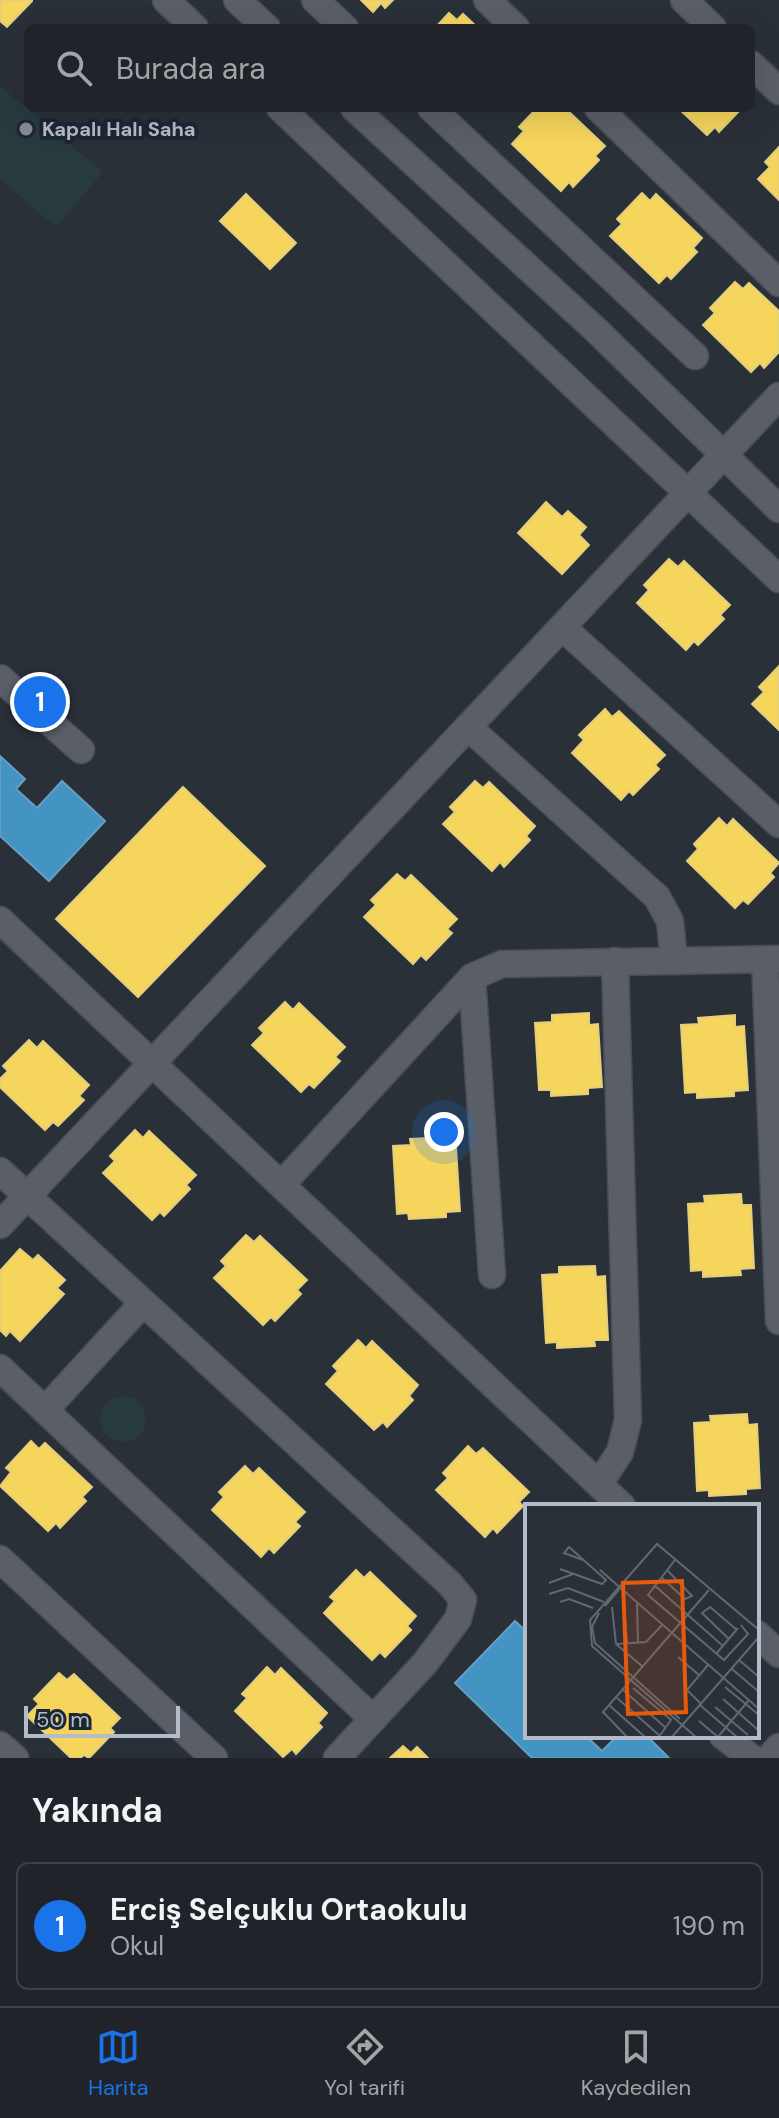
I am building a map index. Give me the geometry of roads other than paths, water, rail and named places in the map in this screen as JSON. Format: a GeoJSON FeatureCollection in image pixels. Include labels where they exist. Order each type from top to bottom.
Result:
{"type":"FeatureCollection","features":[{"type":"Feature","properties":{"kind":"street"},"geometry":{"type":"LineString","coordinates":[[166,0],[191,24]]}},
{"type":"Feature","properties":{"kind":"street"},"geometry":{"type":"LineString","coordinates":[[237,0],[263,24]]}},
{"type":"Feature","properties":{"kind":"street"},"geometry":{"type":"LineString","coordinates":[[315,0],[341,24]]}},
{"type":"Feature","properties":{"kind":"street"},"geometry":{"type":"LineString","coordinates":[[487,0],[512,24]]}},
{"type":"Feature","properties":{"kind":"street"},"geometry":{"type":"LineString","coordinates":[[684,0],[709,24]]}},
{"type":"Feature","properties":{"kind":"street"},"geometry":{"type":"LineString","coordinates":[[755,68],[779,91]]}},
{"type":"Feature","properties":{"kind":"street"},"geometry":{"type":"LineString","coordinates":[[284,112],[779,579]]}},
{"type":"Feature","properties":{"kind":"street"},"geometry":{"type":"LineString","coordinates":[[358,112],[596,330],[779,509]]}},
{"type":"Feature","properties":{"kind":"street"},"geometry":{"type":"LineString","coordinates":[[435,112],[695,356]]}},
{"type":"Feature","properties":{"kind":"street"},"geometry":{"type":"LineString","coordinates":[[602,112],[779,283]]}},
{"type":"Feature","properties":{"kind":"street"},"geometry":{"type":"LineString","coordinates":[[0,1225],[779,396]]}},
{"type":"Feature","properties":{"kind":"street"},"geometry":{"type":"LineString","coordinates":[[562,627],[779,824]]}},
{"type":"Feature","properties":{"kind":"street"},"geometry":{"type":"LineString","coordinates":[[0,678],[81,750]]}},
{"type":"Feature","properties":{"kind":"street"},"geometry":{"type":"LineString","coordinates":[[468,727],[657,897],[670,921],[674,961]]}},
{"type":"Feature","properties":{"kind":"street"},"geometry":{"type":"LineString","coordinates":[[0,920],[620,1504]]}},
{"type":"Feature","properties":{"kind":"street"},"geometry":{"type":"LineString","coordinates":[[282,1184],[472,977],[502,964],[772,960],[779,1321]]}},
{"type":"Feature","properties":{"kind":"street"},"geometry":{"type":"LineString","coordinates":[[599,1484],[620,1452],[628,1420],[615,961]]}},
{"type":"Feature","properties":{"kind":"street"},"geometry":{"type":"LineString","coordinates":[[472,977],[492,1275]]}},
{"type":"Feature","properties":{"kind":"street"},"geometry":{"type":"LineString","coordinates":[[0,1171],[450,1584],[463,1600],[458,1619],[425,1663],[337,1758]]}},
{"type":"Feature","properties":{"kind":"street"},"geometry":{"type":"LineString","coordinates":[[45,1410],[143,1303]]}},
{"type":"Feature","properties":{"kind":"street"},"geometry":{"type":"LineString","coordinates":[[0,1368],[373,1719]]}},
{"type":"Feature","properties":{"kind":"street"},"geometry":{"type":"LineString","coordinates":[[0,1559],[214,1758]]}},
{"type":"Feature","properties":{"kind":"street"},"geometry":{"type":"LineString","coordinates":[[759,1636],[779,1654]]}},
{"type":"Feature","properties":{"kind":"street"},"geometry":{"type":"LineString","coordinates":[[726,1738],[752,1758]]}},
{"type":"Feature","properties":{"kind":"street"},"geometry":{"type":"LineString","coordinates":[[0,1745],[15,1758]]}},
{"type":"Feature","properties":{"kind":"street"},"geometry":{"type":"LineString","coordinates":[[769,1758],[779,1747]]}},
{"type":"Feature","properties":{"kind":"place","name":"Kapalı Halı Saha"},"geometry":{"type":"Point","coordinates":[26,129]}},
{"type":"Feature","properties":{"kind":"place","name":"Erciş Selçuklu Ortaokulu"},"geometry":{"type":"Point","coordinates":[40,702]}}]}
